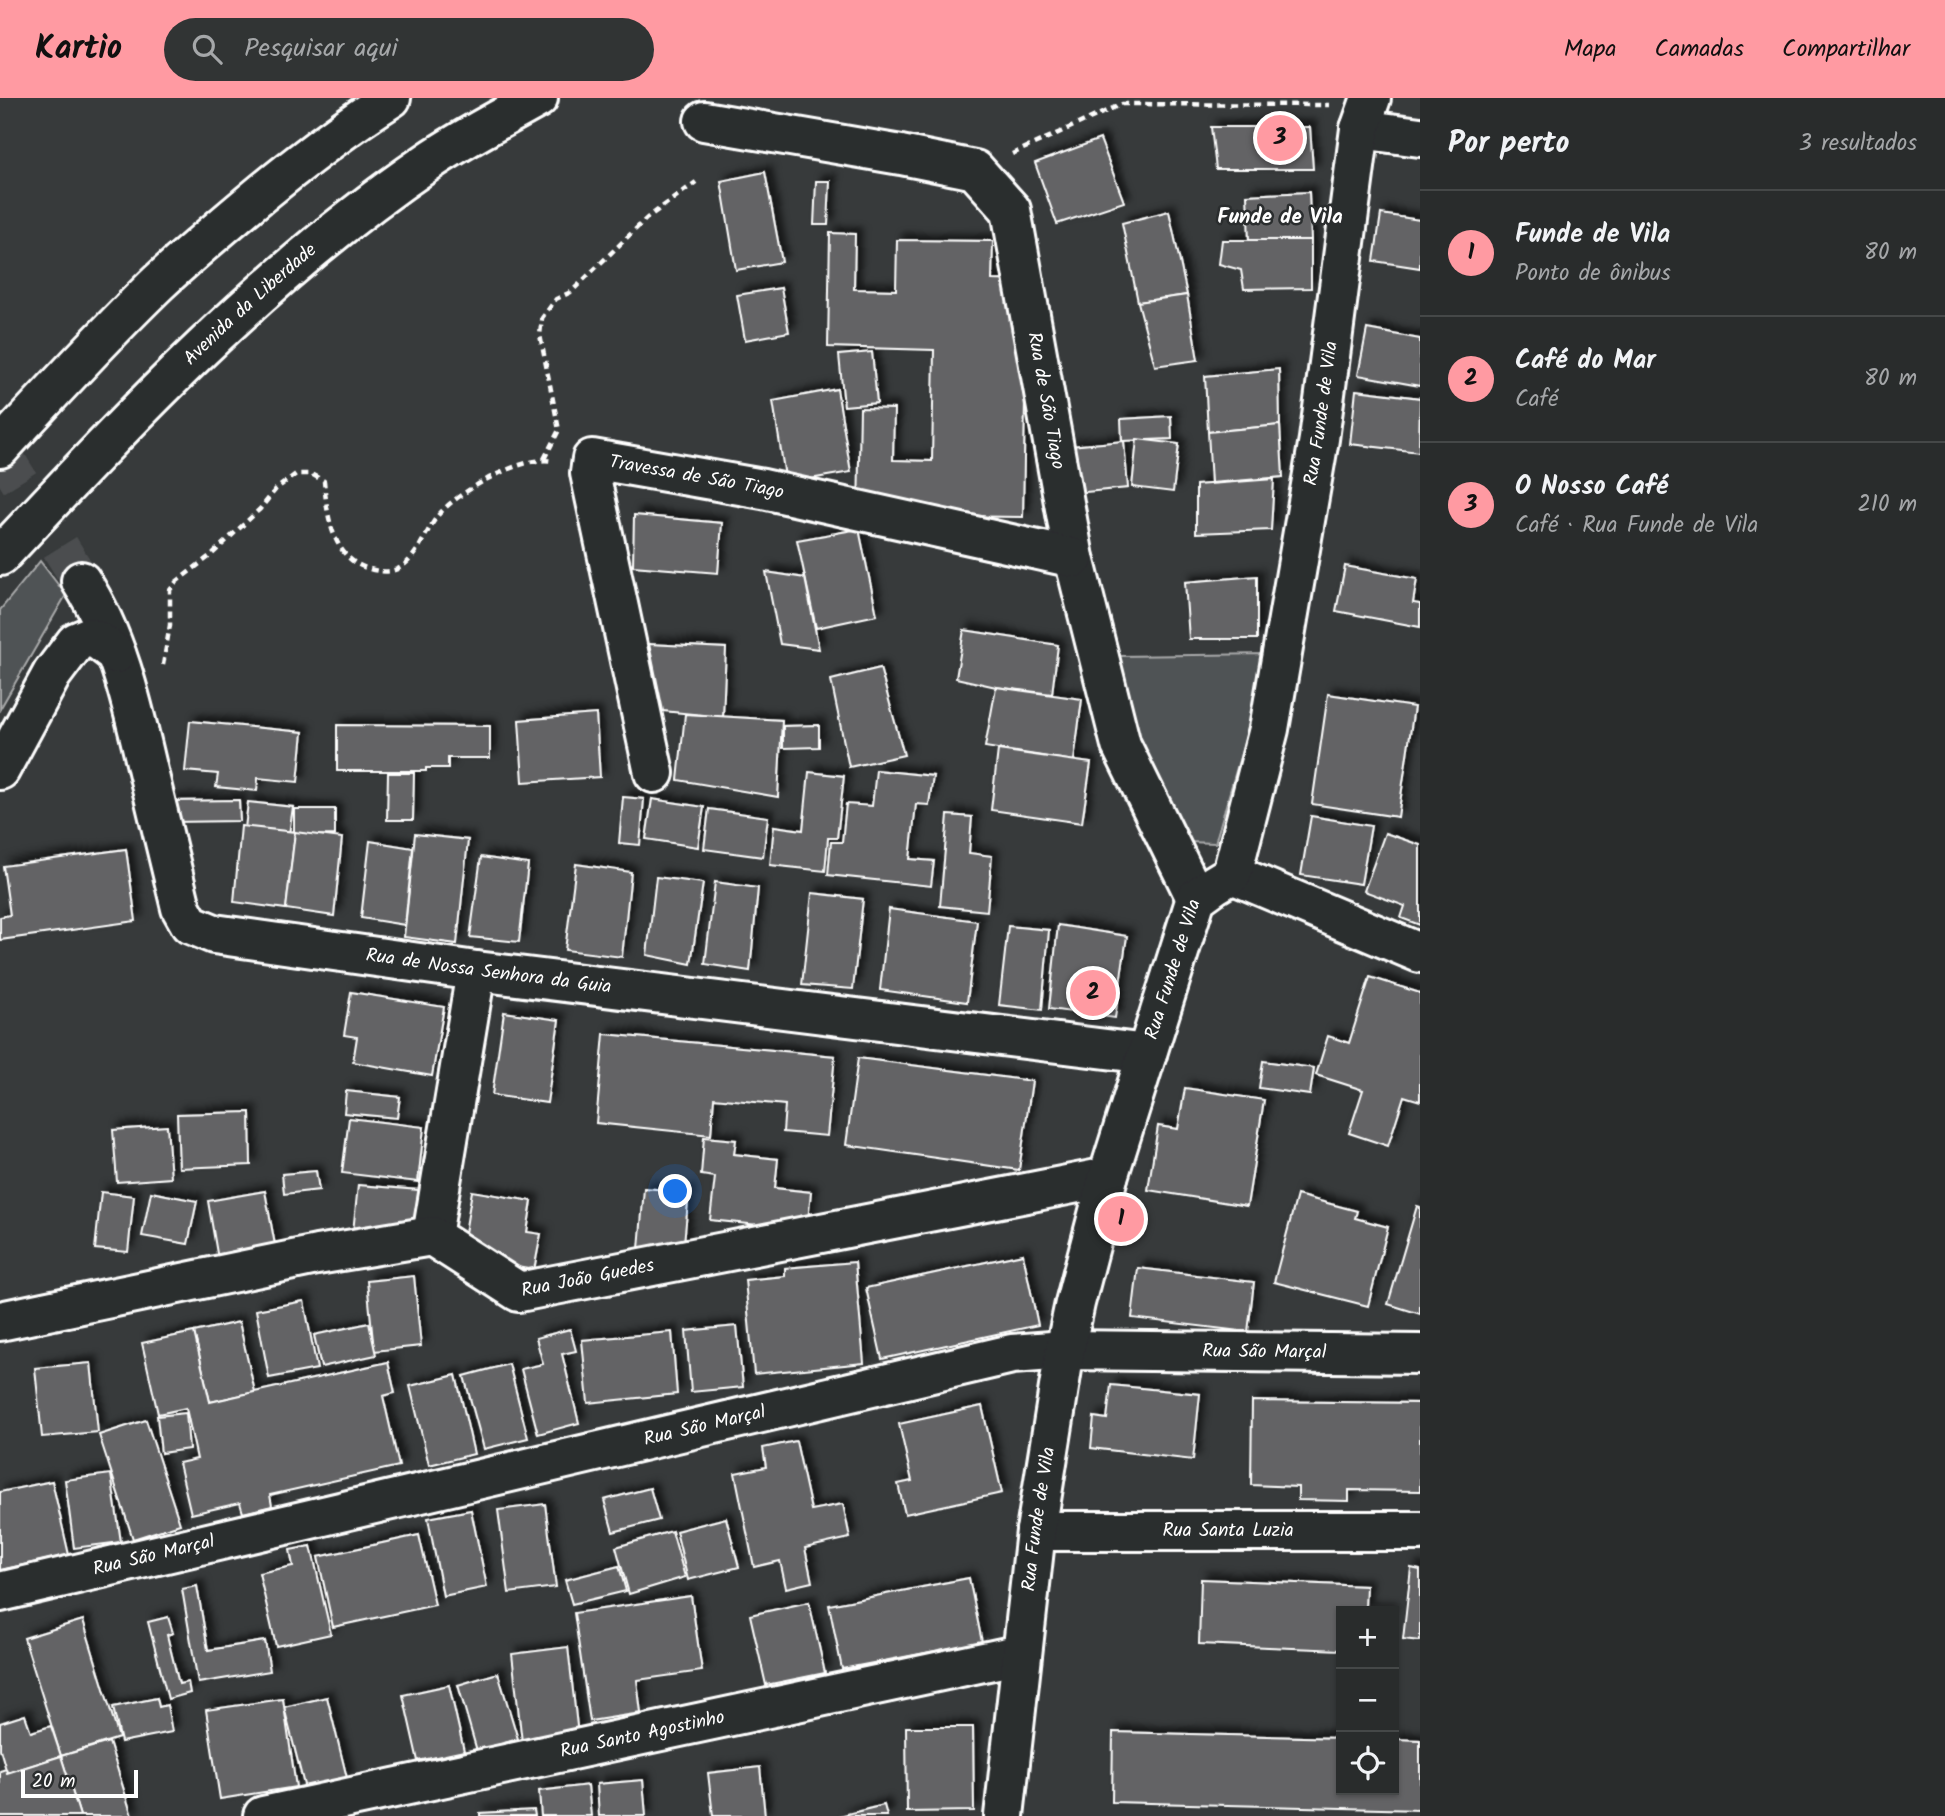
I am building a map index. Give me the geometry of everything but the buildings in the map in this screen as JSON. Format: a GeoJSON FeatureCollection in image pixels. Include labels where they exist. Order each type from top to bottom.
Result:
{"type":"FeatureCollection","features":[{"type":"Feature","properties":{"kind":"main road"},"geometry":{"type":"LineString","coordinates":[[0,448],[90,351],[159,282],[288,172],[358,119],[391,98]]}},
{"type":"Feature","properties":{"kind":"main road","name":"Avenida da Liberdade"},"geometry":{"type":"LineString","coordinates":[[0,556],[143,405],[268,285],[315,246],[429,161],[538,98]]}},
{"type":"Feature","properties":{"kind":"main road"},"geometry":{"type":"LineString","coordinates":[[1366,111],[1420,137]]}},
{"type":"Feature","properties":{"kind":"main road","name":"Rua Funde de Vila"},"geometry":{"type":"LineString","coordinates":[[1004,1816],[1036,1531],[1065,1350],[1108,1177],[1196,898],[1233,874],[1269,729],[1319,439],[1366,111]]}},
{"type":"Feature","properties":{"kind":"main road"},"geometry":{"type":"LineString","coordinates":[[704,121],[975,170]]}},
{"type":"Feature","properties":{"kind":"main road","name":"Rua de São Tiago"},"geometry":{"type":"LineString","coordinates":[[975,170],[1010,210],[1074,558],[1121,745],[1196,898]]}},
{"type":"Feature","properties":{"kind":"main road","name":"Travessa de São Tiago"},"geometry":{"type":"LineString","coordinates":[[654,773],[591,470],[592,459],[750,486],[1074,558]]}},
{"type":"Feature","properties":{"kind":"main road","name":"Rua de Nossa Senhora da Guia"},"geometry":{"type":"LineString","coordinates":[[80,581],[96,604],[116,654],[136,722],[181,908],[190,923],[214,934],[476,971],[1147,1054]]}},
{"type":"Feature","properties":{"kind":"main road"},"geometry":{"type":"LineString","coordinates":[[0,770],[52,674],[76,642],[88,636],[116,654]]}},
{"type":"Feature","properties":{"kind":"main road"},"geometry":{"type":"LineString","coordinates":[[1233,874],[1420,953]]}},
{"type":"Feature","properties":{"kind":"main road"},"geometry":{"type":"LineString","coordinates":[[0,1321],[317,1255],[432,1236],[476,971]]}},
{"type":"Feature","properties":{"kind":"main road","name":"Rua João Guedes"},"geometry":{"type":"LineString","coordinates":[[432,1236],[519,1293],[1108,1177]]}},
{"type":"Feature","properties":{"kind":"main road","name":"Rua São Marçal"},"geometry":{"type":"LineString","coordinates":[[0,1592],[1012,1354],[1065,1350],[1420,1354]]}},
{"type":"Feature","properties":{"kind":"main road","name":"Rua Santa Luzia"},"geometry":{"type":"LineString","coordinates":[[1036,1531],[1420,1531]]}},
{"type":"Feature","properties":{"kind":"main road","name":"Rua Santo Agostinho"},"geometry":{"type":"LineString","coordinates":[[263,1816],[1021,1654]]}},
{"type":"Feature","properties":{"kind":"path"},"geometry":{"type":"LineString","coordinates":[[975,170],[1122,104],[1366,111]]}},
{"type":"Feature","properties":{"kind":"path"},"geometry":{"type":"LineString","coordinates":[[544,459],[559,430],[540,335],[542,318],[556,299],[570,292],[648,218],[696,182]]}},
{"type":"Feature","properties":{"kind":"path"},"geometry":{"type":"LineString","coordinates":[[136,722],[157,692],[170,625],[170,590],[260,509],[276,489],[296,474],[311,474],[324,481],[334,537],[341,550],[358,566],[383,572],[400,569],[405,564],[443,510],[479,484],[510,467],[544,459],[591,470]]}},
{"type":"Feature","properties":{"kind":"shaded area"},"geometry":{"type":"Polygon","coordinates":[[[40,561],[66,595],[0,709],[0,610],[40,561]]]}},
{"type":"Feature","properties":{"kind":"shaded area"},"geometry":{"type":"Polygon","coordinates":[[[1270,654],[1215,843],[1188,842],[1128,718],[1117,656],[1270,654]]]}},
{"type":"Feature","properties":{"kind":"tunnel"},"geometry":{"type":"LineString","coordinates":[[0,450],[81,581]]}},
{"type":"Feature","properties":{"kind":"place","name":"O Nosso Café"},"geometry":{"type":"Point","coordinates":[1280,138]}},
{"type":"Feature","properties":{"kind":"place","name":"Café do Mar"},"geometry":{"type":"Point","coordinates":[1093,993]}},
{"type":"Feature","properties":{"kind":"place","name":"Funde de Vila"},"geometry":{"type":"Point","coordinates":[1121,1219]}},
{"type":"Feature","properties":{"kind":"district","name":"Funde de Vila"},"geometry":{"type":"Point","coordinates":[1280,217]}}]}
